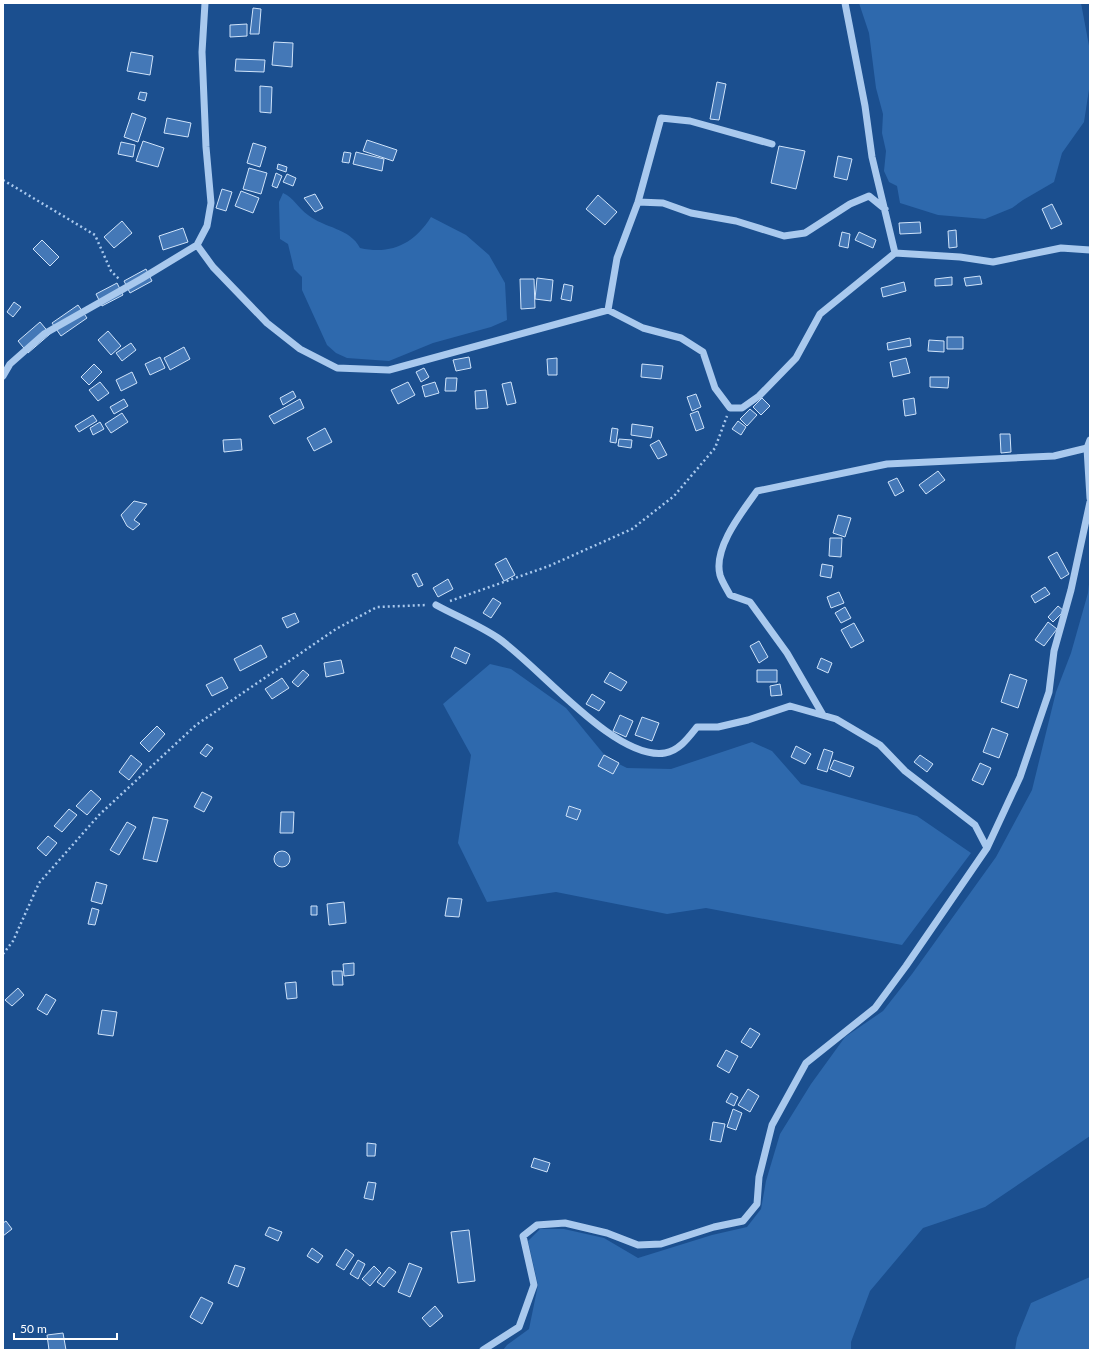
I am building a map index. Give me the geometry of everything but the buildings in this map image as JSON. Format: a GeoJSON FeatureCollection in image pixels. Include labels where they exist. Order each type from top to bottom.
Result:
{"type":"FeatureCollection","features":[{"type":"Feature","properties":{"kind":"street"},"geometry":{"type":"LineString","coordinates":[[3,376],[10,364],[44,334],[197,245],[207,226],[211,202],[206,147],[202,52],[205,3]]}},
{"type":"Feature","properties":{"kind":"street"},"geometry":{"type":"LineString","coordinates":[[845,3],[865,106],[872,157],[895,254]]}},
{"type":"Feature","properties":{"kind":"street"},"geometry":{"type":"LineString","coordinates":[[608,310],[618,258],[638,202],[660,118],[690,121],[772,144]]}},
{"type":"Feature","properties":{"kind":"street"},"geometry":{"type":"LineString","coordinates":[[638,202],[663,203],[691,213],[736,221],[784,236],[805,233],[850,204],[869,196],[885,209]]}},
{"type":"Feature","properties":{"kind":"street"},"geometry":{"type":"LineString","coordinates":[[197,245],[213,267],[267,323],[300,350],[337,368],[389,370],[608,310],[643,328],[681,338],[703,352],[715,388],[730,408],[742,408],[759,396],[796,358],[820,314],[895,254],[960,257],[993,262],[1061,248],[1090,250]]}},
{"type":"Feature","properties":{"kind":"street"},"geometry":{"type":"LineString","coordinates":[[1090,440],[1087,448],[1090,498]]}},
{"type":"Feature","properties":{"kind":"street"},"geometry":{"type":"LineString","coordinates":[[823,715],[786,652],[750,602],[730,595],[720,574],[721,552],[734,523],[757,491],[887,464],[1054,456],[1087,448]]}},
{"type":"Feature","properties":{"kind":"street"},"geometry":{"type":"LineString","coordinates":[[483,1350],[519,1327],[534,1285],[523,1236],[537,1225],[565,1223],[607,1233],[638,1245],[661,1244],[714,1227],[743,1221],[757,1204],[759,1177],[772,1125],[806,1063],[875,1008],[906,966],[987,848],[1020,777],[1049,692],[1054,651],[1071,590],[1090,502]]}},
{"type":"Feature","properties":{"kind":"street"},"geometry":{"type":"LineString","coordinates":[[436,605],[498,638],[612,736],[641,751],[665,753],[684,743],[698,727],[718,727],[748,720],[790,706],[836,719],[880,745],[905,771],[975,825],[987,848]]}},
{"type":"Feature","properties":{"kind":"path"},"geometry":{"type":"LineString","coordinates":[[3,180],[95,235],[111,271],[127,287]]}},
{"type":"Feature","properties":{"kind":"path"},"geometry":{"type":"LineString","coordinates":[[3,954],[13,941],[39,883],[99,815],[196,725],[336,629],[377,607],[436,605],[549,566],[632,529],[674,496],[715,448],[730,408]]}},
{"type":"Feature","properties":{"kind":"shaded area"},"geometry":{"type":"Polygon","coordinates":[[[859,3],[1081,3],[1090,51],[1090,83],[1084,122],[1062,153],[1054,182],[1012,208],[985,219],[938,215],[900,203],[897,186],[889,182],[884,171],[886,151],[882,133],[883,114],[876,88],[869,33],[859,3]]]}},
{"type":"Feature","properties":{"kind":"shaded area"},"geometry":{"type":"Polygon","coordinates":[[[283,193],[314,219],[350,236],[356,241],[360,248],[382,250],[401,245],[409,241],[417,234],[431,217],[466,235],[489,255],[505,283],[507,320],[491,327],[433,343],[389,361],[347,358],[336,353],[327,345],[302,290],[302,277],[294,269],[288,244],[280,239],[279,202],[283,193]]]}},
{"type":"Feature","properties":{"kind":"shaded area"},"geometry":{"type":"Polygon","coordinates":[[[1090,575],[1090,1136],[985,1207],[923,1228],[870,1291],[851,1342],[851,1350],[503,1350],[507,1345],[529,1329],[538,1285],[528,1241],[540,1229],[564,1229],[604,1238],[638,1258],[712,1235],[747,1227],[761,1209],[766,1181],[780,1134],[811,1084],[845,1037],[883,1011],[912,974],[996,857],[1032,790],[1056,692],[1071,653],[1088,593],[1090,575]]]}},
{"type":"Feature","properties":{"kind":"shaded area"},"geometry":{"type":"Polygon","coordinates":[[[490,664],[511,669],[566,708],[607,758],[627,768],[671,769],[752,742],[772,751],[801,784],[917,816],[971,853],[902,945],[706,908],[667,914],[556,892],[487,902],[458,843],[471,755],[443,704],[490,664]]]}},
{"type":"Feature","properties":{"kind":"shaded area"},"geometry":{"type":"Polygon","coordinates":[[[1090,1277],[1090,1350],[1015,1350],[1017,1338],[1031,1303],[1090,1277]]]}}]}
